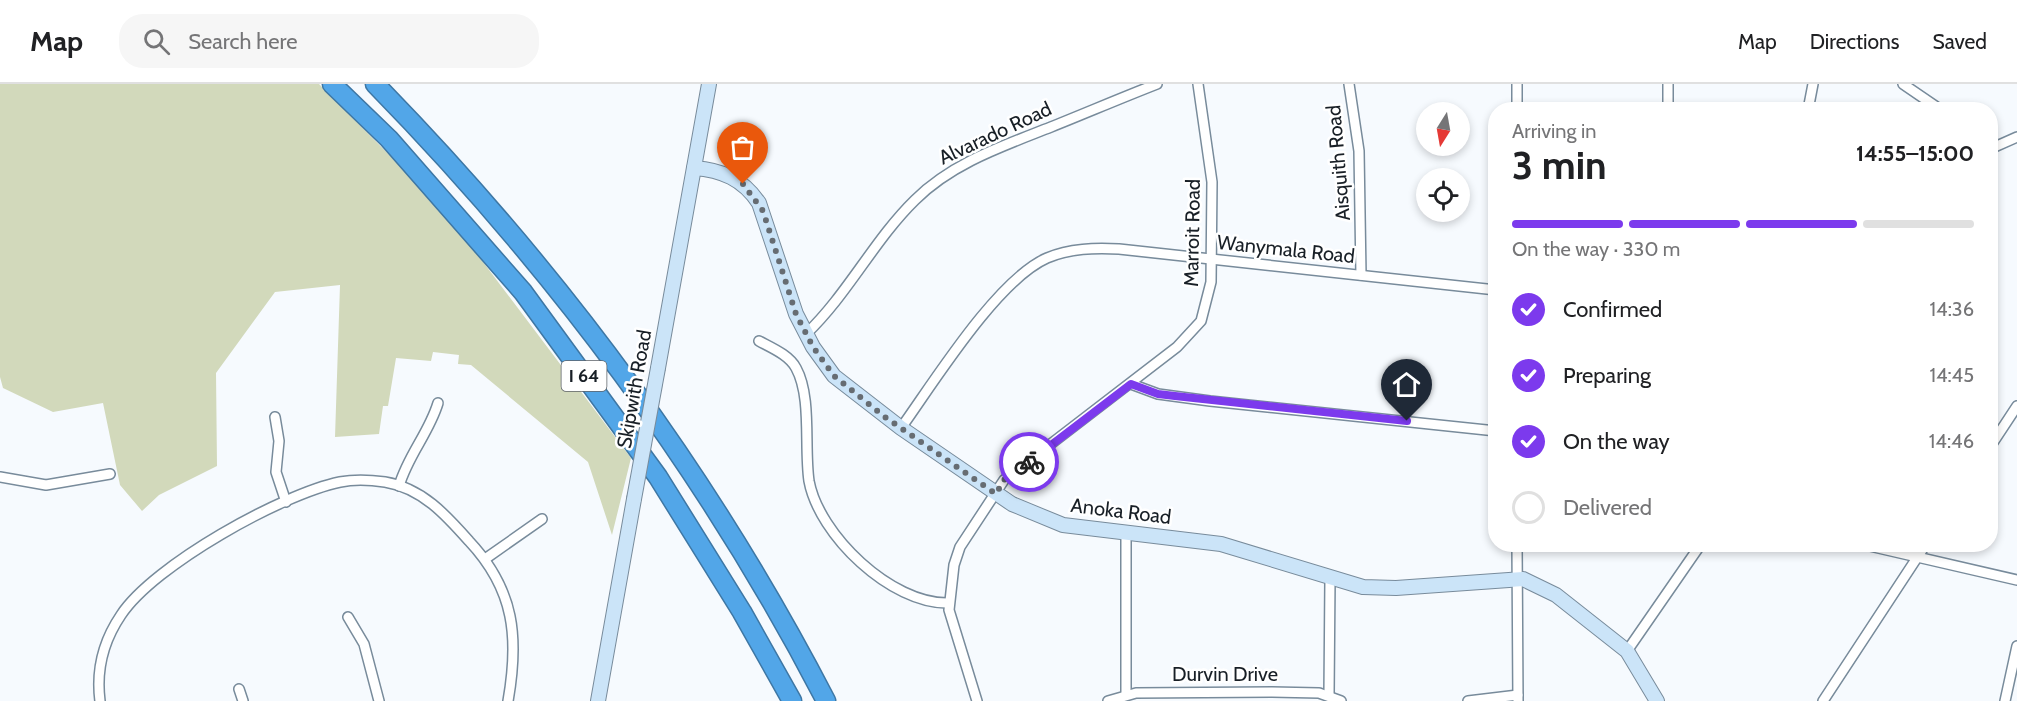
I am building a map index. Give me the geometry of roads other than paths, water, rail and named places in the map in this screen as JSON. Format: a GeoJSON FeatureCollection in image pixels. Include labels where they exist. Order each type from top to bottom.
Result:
{"type":"FeatureCollection","features":[{"type":"Feature","properties":{"kind":"highway","name":"I 64"},"geometry":{"type":"LineString","coordinates":[[332,84],[389,140],[523,292],[658,477],[742,612],[792,701]]}},
{"type":"Feature","properties":{"kind":"highway","name":"I 64"},"geometry":{"type":"LineString","coordinates":[[375,84],[474,188],[605,350],[683,461],[734,540],[825,701]]}},
{"type":"Feature","properties":{"kind":"street","name":"Skipwith Road"},"geometry":{"type":"LineString","coordinates":[[598,701],[709,84]]}},
{"type":"Feature","properties":{"kind":"street","name":"Alvarado Road"},"geometry":{"type":"LineString","coordinates":[[806,334],[820,321],[886,233],[914,201],[942,177],[1008,144],[1156,84]]}},
{"type":"Feature","properties":{"kind":"street","name":"Marroit Road"},"geometry":{"type":"LineString","coordinates":[[978,701],[953,631],[948,603],[954,565],[960,547],[1004,480],[1177,347],[1201,321],[1209,292],[1212,260],[1211,172],[1198,84]]}},
{"type":"Feature","properties":{"kind":"street","name":"Aisquith Road"},"geometry":{"type":"LineString","coordinates":[[1349,84],[1359,151],[1361,275]]}},
{"type":"Feature","properties":{"kind":"street"},"geometry":{"type":"LineString","coordinates":[[1517,84],[1517,102]]}},
{"type":"Feature","properties":{"kind":"street"},"geometry":{"type":"LineString","coordinates":[[1668,84],[1668,102]]}},
{"type":"Feature","properties":{"kind":"street"},"geometry":{"type":"LineString","coordinates":[[1810,102],[1813,84]]}},
{"type":"Feature","properties":{"kind":"street"},"geometry":{"type":"LineString","coordinates":[[1903,84],[1929,102]]}},
{"type":"Feature","properties":{"kind":"street"},"geometry":{"type":"LineString","coordinates":[[1998,144],[2017,137]]}},
{"type":"Feature","properties":{"kind":"street","name":"Anoka Road"},"geometry":{"type":"LineString","coordinates":[[694,168],[722,172],[734,178],[756,198],[771,235],[796,314],[806,334],[834,376],[901,428],[996,494],[1032,513],[1062,525],[1221,544],[1330,579],[1363,587],[1396,588],[1518,578],[1535,583],[1556,595],[1627,651],[1657,701]]}},
{"type":"Feature","properties":{"kind":"street","name":"Wanymala Road"},"geometry":{"type":"LineString","coordinates":[[901,428],[992,304],[1023,272],[1047,258],[1096,248],[1488,289]]}},
{"type":"Feature","properties":{"kind":"street"},"geometry":{"type":"LineString","coordinates":[[759,341],[789,359],[801,377],[809,479],[815,502],[822,516],[844,543],[885,583],[925,600],[948,603]]}},
{"type":"Feature","properties":{"kind":"street"},"geometry":{"type":"LineString","coordinates":[[1131,384],[1158,394],[1210,401],[1488,430]]}},
{"type":"Feature","properties":{"kind":"street"},"geometry":{"type":"LineString","coordinates":[[399,486],[405,466],[429,428],[438,403]]}},
{"type":"Feature","properties":{"kind":"street"},"geometry":{"type":"LineString","coordinates":[[1998,435],[2017,406]]}},
{"type":"Feature","properties":{"kind":"street"},"geometry":{"type":"LineString","coordinates":[[275,417],[279,441],[276,472],[286,502]]}},
{"type":"Feature","properties":{"kind":"street"},"geometry":{"type":"LineString","coordinates":[[0,477],[46,485],[110,474]]}},
{"type":"Feature","properties":{"kind":"street"},"geometry":{"type":"LineString","coordinates":[[100,701],[99,681],[104,649],[111,632],[127,607],[149,585],[230,528],[328,485],[350,480],[369,480],[399,486],[434,505],[485,559],[497,579],[510,612],[514,661],[508,701]]}},
{"type":"Feature","properties":{"kind":"street"},"geometry":{"type":"LineString","coordinates":[[485,559],[542,519]]}},
{"type":"Feature","properties":{"kind":"street"},"geometry":{"type":"LineString","coordinates":[[1125,695],[1126,532]]}},
{"type":"Feature","properties":{"kind":"street"},"geometry":{"type":"LineString","coordinates":[[1468,701],[1518,698],[1517,552]]}},
{"type":"Feature","properties":{"kind":"street"},"geometry":{"type":"LineString","coordinates":[[1627,651],[1695,552]]}},
{"type":"Feature","properties":{"kind":"street"},"geometry":{"type":"LineString","coordinates":[[1893,552],[2017,580]]}},
{"type":"Feature","properties":{"kind":"street"},"geometry":{"type":"LineString","coordinates":[[1823,701],[1921,552]]}},
{"type":"Feature","properties":{"kind":"street"},"geometry":{"type":"LineString","coordinates":[[1329,694],[1330,579]]}},
{"type":"Feature","properties":{"kind":"street"},"geometry":{"type":"LineString","coordinates":[[348,617],[364,644],[379,701]]}},
{"type":"Feature","properties":{"kind":"street"},"geometry":{"type":"LineString","coordinates":[[2006,701],[2017,646]]}},
{"type":"Feature","properties":{"kind":"street"},"geometry":{"type":"LineString","coordinates":[[239,689],[243,701]]}},
{"type":"Feature","properties":{"kind":"street","name":"Durvin Drive"},"geometry":{"type":"LineString","coordinates":[[1108,701],[1125,695],[1221,697],[1329,694],[1341,701]]}}]}
